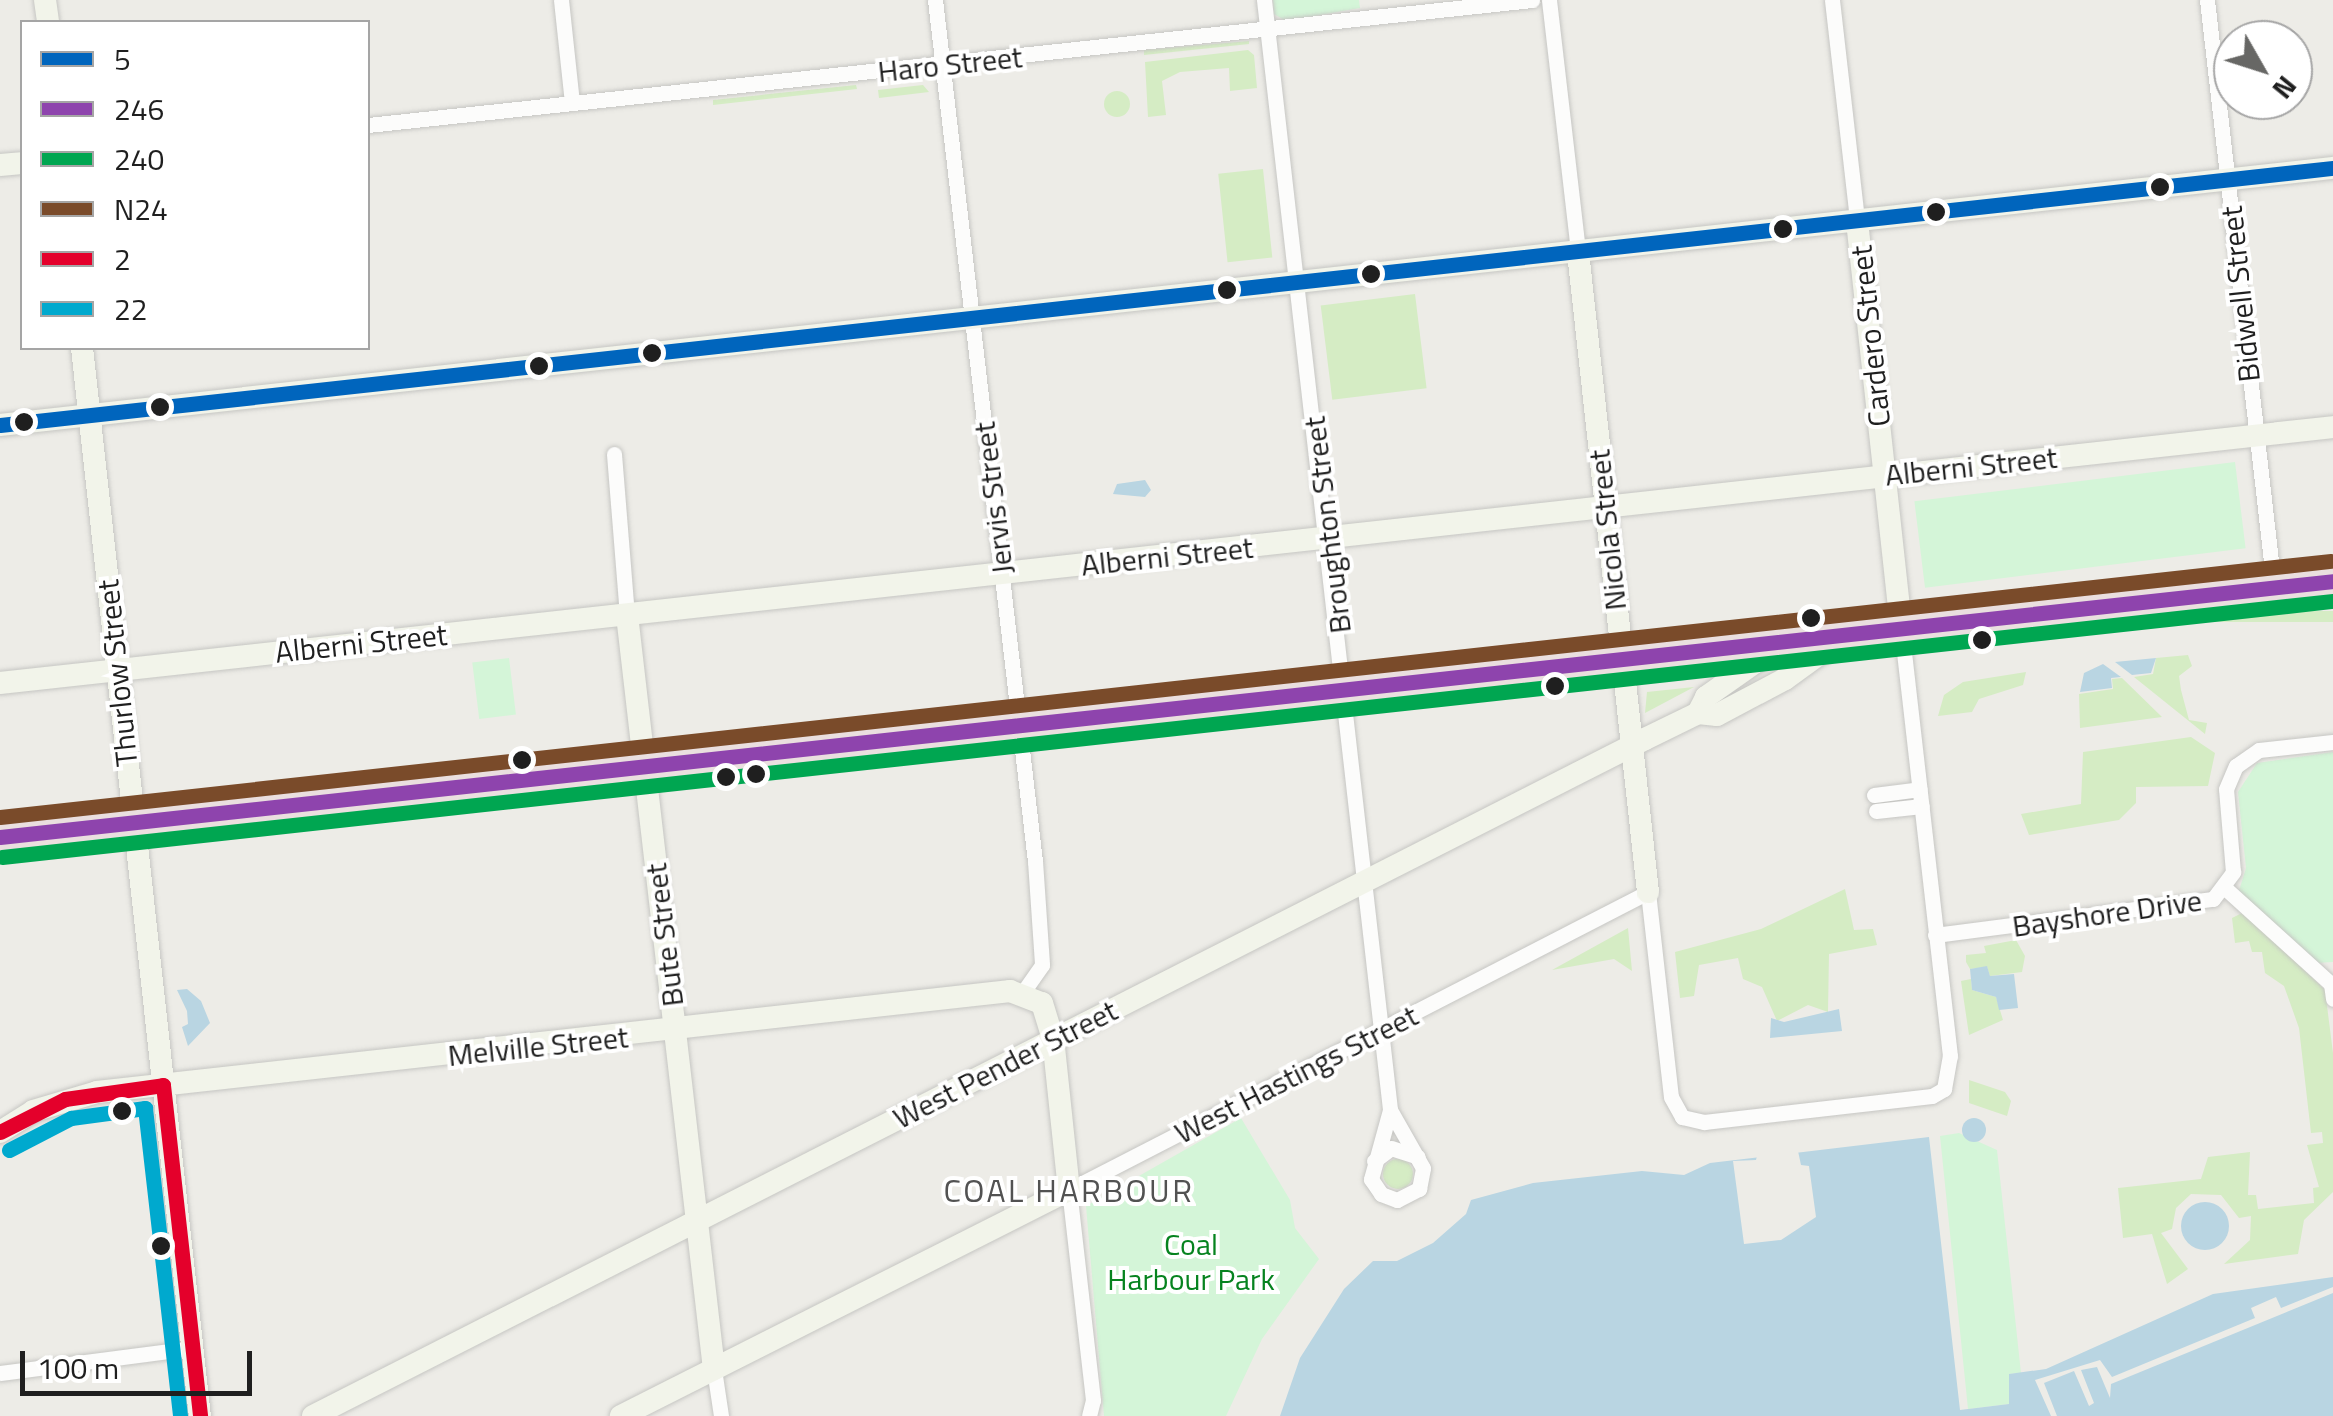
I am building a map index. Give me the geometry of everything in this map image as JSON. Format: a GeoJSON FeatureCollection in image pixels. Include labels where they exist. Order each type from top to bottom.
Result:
{"type":"FeatureCollection","features":[{"type":"Feature","properties":{"kind":"highway"},"geometry":{"type":"LineString","coordinates":[[0,837],[2333,580]]}},
{"type":"Feature","properties":{"kind":"street"},"geometry":{"type":"LineString","coordinates":[[561,0],[571,94]]}},
{"type":"Feature","properties":{"kind":"street","name":"Jervis Street"},"geometry":{"type":"LineString","coordinates":[[935,0],[1002,574],[1042,960],[1024,992]]}},
{"type":"Feature","properties":{"kind":"street","name":"Broughton Street"},"geometry":{"type":"LineString","coordinates":[[1264,0],[1346,687],[1390,1110],[1420,1161]]}},
{"type":"Feature","properties":{"kind":"street","name":"Haro Street"},"geometry":{"type":"LineString","coordinates":[[370,125],[1269,32],[1532,0]]}},
{"type":"Feature","properties":{"kind":"street","name":"Nicola Street"},"geometry":{"type":"LineString","coordinates":[[1548,0],[1672,1097],[1682,1117],[1704,1122],[1932,1096],[1944,1089]]}},
{"type":"Feature","properties":{"kind":"street","name":"Cardero Street"},"geometry":{"type":"LineString","coordinates":[[1832,0],[1950,1068],[1944,1089]]}},
{"type":"Feature","properties":{"kind":"street","name":"Bidwell Street"},"geometry":{"type":"LineString","coordinates":[[2208,0],[2274,587]]}},
{"type":"Feature","properties":{"kind":"street"},"geometry":{"type":"LineString","coordinates":[[0,425],[2333,168]]}},
{"type":"Feature","properties":{"kind":"street","name":"Thurlow Street"},"geometry":{"type":"LineString","coordinates":[[82,350],[200,1416]]}},
{"type":"Feature","properties":{"kind":"street","name":"Alberni Street"},"geometry":{"type":"LineString","coordinates":[[0,684],[2333,427]]}},
{"type":"Feature","properties":{"kind":"street","name":"Bute Street"},"geometry":{"type":"LineString","coordinates":[[614,454],[627,615],[720,1416]]}},
{"type":"Feature","properties":{"kind":"street","name":"West Pender Street"},"geometry":{"type":"LineString","coordinates":[[312,1416],[1698,713],[1717,715],[1785,680],[1850,632]]}},
{"type":"Feature","properties":{"kind":"street","name":"West Pender Street"},"geometry":{"type":"LineString","coordinates":[[1698,713],[1706,698],[1791,638]]}},
{"type":"Feature","properties":{"kind":"street","name":"Bayshore Drive"},"geometry":{"type":"LineString","coordinates":[[1936,935],[2198,905],[2225,888],[2233,872],[2227,785],[2236,766],[2267,748],[2333,742]]}},
{"type":"Feature","properties":{"kind":"street"},"geometry":{"type":"LineString","coordinates":[[1875,803],[1921,798]]}},
{"type":"Feature","properties":{"kind":"street"},"geometry":{"type":"LineString","coordinates":[[2225,888],[2331,984],[2333,999]]}},
{"type":"Feature","properties":{"kind":"street","name":"West Hastings Street"},"geometry":{"type":"LineString","coordinates":[[621,1416],[1648,892]]}},
{"type":"Feature","properties":{"kind":"street"},"geometry":{"type":"LineString","coordinates":[[1024,992],[1042,1003],[1053,1038],[1093,1400],[1089,1416]]}},
{"type":"Feature","properties":{"kind":"street","name":"Melville Street"},"geometry":{"type":"LineString","coordinates":[[0,1132],[66,1099],[1024,992]]}},
{"type":"Feature","properties":{"kind":"street","name":"Broughton Street"},"geometry":{"type":"LineString","coordinates":[[1372,1164],[1390,1110]]}},
{"type":"Feature","properties":{"kind":"street"},"geometry":{"type":"LineString","coordinates":[[1400,1147],[1420,1161],[1418,1189],[1397,1200],[1377,1190],[1372,1164],[1383,1151],[1400,1147]]}},
{"type":"Feature","properties":{"kind":"street"},"geometry":{"type":"LineString","coordinates":[[0,1373],[193,1348]]}},
{"type":"Feature","properties":{"kind":"green space"},"geometry":{"type":"Polygon","coordinates":[[[1273,0],[1359,0],[1360,8],[1286,21],[1274,14],[1273,0]]]}},
{"type":"Feature","properties":{"kind":"green space"},"geometry":{"type":"Polygon","coordinates":[[[1249,44],[1144,55],[1144,50],[1249,44]]]}},
{"type":"Feature","properties":{"kind":"green space"},"geometry":{"type":"Polygon","coordinates":[[[1248,50],[1254,55],[1257,88],[1230,91],[1229,68],[1180,72],[1162,81],[1166,115],[1148,117],[1145,62],[1248,50]]]}},
{"type":"Feature","properties":{"kind":"green space"},"geometry":{"type":"Polygon","coordinates":[[[856,85],[857,89],[713,105],[713,100],[856,85]]]}},
{"type":"Feature","properties":{"kind":"green space"},"geometry":{"type":"Polygon","coordinates":[[[923,85],[929,92],[879,98],[878,90],[923,85]]]}},
{"type":"Feature","properties":{"kind":"green space"},"geometry":{"type":"Polygon","coordinates":[[[1117,91],[1127,94],[1127,114],[1117,117],[1107,114],[1104,104],[1107,94],[1117,91]]]}},
{"type":"Feature","properties":{"kind":"green space"},"geometry":{"type":"Polygon","coordinates":[[[1263,169],[1272,258],[1228,262],[1218,174],[1263,169]]]}},
{"type":"Feature","properties":{"kind":"green space"},"geometry":{"type":"Polygon","coordinates":[[[1415,294],[1427,388],[1332,400],[1321,306],[1415,294]]]}},
{"type":"Feature","properties":{"kind":"green space"},"geometry":{"type":"Polygon","coordinates":[[[2235,462],[2246,548],[1925,588],[1914,501],[2235,462]]]}},
{"type":"Feature","properties":{"kind":"green space"},"geometry":{"type":"Polygon","coordinates":[[[2016,611],[2333,611],[2333,622],[2016,622],[2016,611]]]}},
{"type":"Feature","properties":{"kind":"green space"},"geometry":{"type":"Polygon","coordinates":[[[2188,655],[2192,666],[2179,676],[2181,690],[2189,720],[2207,723],[2205,734],[2134,677],[2153,674],[2156,658],[2188,655]]]}},
{"type":"Feature","properties":{"kind":"green space"},"geometry":{"type":"Polygon","coordinates":[[[509,658],[516,715],[479,719],[472,663],[509,658]]]}},
{"type":"Feature","properties":{"kind":"green space"},"geometry":{"type":"Polygon","coordinates":[[[2026,672],[2023,685],[1979,699],[1972,712],[1938,716],[1944,695],[1963,682],[2026,672]]]}},
{"type":"Feature","properties":{"kind":"green space"},"geometry":{"type":"Polygon","coordinates":[[[2122,678],[2162,717],[2080,728],[2079,694],[2113,689],[2112,679],[2122,678]]]}},
{"type":"Feature","properties":{"kind":"green space"},"geometry":{"type":"Polygon","coordinates":[[[1694,687],[1645,713],[1647,692],[1694,687]]]}},
{"type":"Feature","properties":{"kind":"green space"},"geometry":{"type":"Polygon","coordinates":[[[2191,737],[2215,753],[2208,786],[2136,787],[2136,803],[2119,820],[2029,835],[2021,814],[2081,804],[2083,752],[2191,737]]]}},
{"type":"Feature","properties":{"kind":"green space"},"geometry":{"type":"Polygon","coordinates":[[[2333,752],[2333,962],[2316,963],[2238,894],[2246,868],[2238,792],[2257,763],[2333,752]]]}},
{"type":"Feature","properties":{"kind":"green space"},"geometry":{"type":"Polygon","coordinates":[[[1845,889],[1854,930],[1873,929],[1877,945],[1829,954],[1828,1012],[1808,1005],[1777,1021],[1762,987],[1743,979],[1738,958],[1699,965],[1694,996],[1680,998],[1675,952],[1761,929],[1845,889]]]}},
{"type":"Feature","properties":{"kind":"green space"},"geometry":{"type":"Polygon","coordinates":[[[2244,912],[2325,990],[2333,1053],[2333,1192],[2304,1220],[2298,1254],[2224,1264],[2250,1240],[2251,1216],[2239,1218],[2221,1195],[2191,1194],[2176,1208],[2172,1229],[2161,1233],[2188,1269],[2167,1284],[2152,1234],[2123,1238],[2118,1188],[2201,1179],[2208,1157],[2250,1152],[2248,1195],[2256,1195],[2258,1209],[2314,1203],[2313,1188],[2319,1187],[2307,1145],[2323,1143],[2322,1132],[2311,1133],[2299,1028],[2284,986],[2265,973],[2262,952],[2252,952],[2249,941],[2235,943],[2232,918],[2244,912]]]}},
{"type":"Feature","properties":{"kind":"green space"},"geometry":{"type":"Polygon","coordinates":[[[1628,928],[1632,971],[1614,959],[1552,970],[1628,928]]]}},
{"type":"Feature","properties":{"kind":"green space"},"geometry":{"type":"Polygon","coordinates":[[[2016,940],[2025,956],[2022,972],[1990,976],[1987,967],[1970,969],[1966,962],[1966,955],[1986,953],[1984,946],[2016,940]]]}},
{"type":"Feature","properties":{"kind":"green space"},"geometry":{"type":"Polygon","coordinates":[[[1971,979],[1972,990],[1996,997],[2003,1020],[1969,1035],[1961,981],[1971,979]]]}},
{"type":"Feature","properties":{"kind":"green space"},"geometry":{"type":"Polygon","coordinates":[[[1969,1080],[2005,1092],[2011,1101],[2007,1116],[1969,1103],[1969,1080]]]}},
{"type":"Feature","properties":{"kind":"green space","name":"Coal Harbour Park"},"geometry":{"type":"Polygon","coordinates":[[[1241,1118],[1290,1200],[1295,1228],[1319,1259],[1262,1339],[1226,1416],[1104,1416],[1086,1206],[1241,1118]]]}},
{"type":"Feature","properties":{"kind":"green space"},"geometry":{"type":"Polygon","coordinates":[[[1959,1133],[1997,1150],[2021,1373],[2009,1374],[2009,1404],[1968,1409],[1940,1136],[1959,1133]]]}},
{"type":"Feature","properties":{"kind":"green space"},"geometry":{"type":"Polygon","coordinates":[[[1398,1159],[1409,1163],[1413,1174],[1409,1185],[1398,1189],[1387,1185],[1383,1174],[1387,1163],[1398,1159]]]}},
{"type":"Feature","properties":{"kind":"water"},"geometry":{"type":"Polygon","coordinates":[[[1145,480],[1151,490],[1145,497],[1113,494],[1117,484],[1145,480]]]}},
{"type":"Feature","properties":{"kind":"water"},"geometry":{"type":"Polygon","coordinates":[[[2156,658],[2151,673],[2132,675],[2115,662],[2156,658]]]}},
{"type":"Feature","properties":{"kind":"water"},"geometry":{"type":"Polygon","coordinates":[[[2103,664],[2121,677],[2111,678],[2112,688],[2080,692],[2084,673],[2103,664]]]}},
{"type":"Feature","properties":{"kind":"water"},"geometry":{"type":"Polygon","coordinates":[[[1987,966],[1990,976],[2014,974],[2018,1008],[1999,1010],[1996,997],[1972,990],[1970,969],[1987,966]]]}},
{"type":"Feature","properties":{"kind":"water"},"geometry":{"type":"Polygon","coordinates":[[[187,989],[201,1001],[210,1023],[188,1046],[182,1027],[188,1024],[187,1011],[177,990],[187,989]]]}},
{"type":"Feature","properties":{"kind":"water"},"geometry":{"type":"Polygon","coordinates":[[[1839,1009],[1842,1031],[1770,1038],[1771,1018],[1784,1022],[1839,1009]]]}},
{"type":"Feature","properties":{"kind":"water"},"geometry":{"type":"Polygon","coordinates":[[[1974,1118],[1986,1130],[1974,1142],[1962,1130],[1974,1118]]]}},
{"type":"Feature","properties":{"kind":"water"},"geometry":{"type":"Polygon","coordinates":[[[1929,1137],[1960,1410],[2009,1404],[2009,1374],[2046,1369],[2213,1294],[2333,1277],[2333,1416],[1280,1416],[1300,1358],[1344,1289],[1373,1261],[1397,1261],[1433,1243],[1466,1214],[1471,1200],[1533,1183],[1642,1171],[1684,1175],[1710,1163],[1929,1137]]]}},
{"type":"Feature","properties":{"kind":"water"},"geometry":{"type":"Polygon","coordinates":[[[2205,1202],[2222,1209],[2229,1226],[2222,1243],[2205,1250],[2188,1243],[2181,1226],[2188,1209],[2205,1202]]]}},
{"type":"Feature","properties":{"kind":"pier"},"geometry":{"type":"Polygon","coordinates":[[[1798,1151],[1801,1165],[1809,1166],[1816,1217],[1781,1240],[1744,1244],[1733,1161],[1756,1160],[1758,1152],[1798,1151]]]}},
{"type":"Feature","properties":{"kind":"pier"},"geometry":{"type":"Polygon","coordinates":[[[2333,1287],[2333,1293],[2111,1384],[2110,1398],[2097,1367],[2081,1370],[2094,1403],[2089,1406],[2074,1371],[2044,1383],[2057,1416],[2051,1416],[2035,1380],[2100,1360],[2112,1377],[2255,1318],[2251,1308],[2276,1297],[2281,1308],[2333,1287]]]}},
{"type":"Feature","properties":{"kind":"transit line","name":"5"},"geometry":{"type":"LineString","coordinates":[[0,425],[2333,168]]}},
{"type":"Feature","properties":{"kind":"transit line","name":"N24"},"geometry":{"type":"LineString","coordinates":[[0,817],[2331,561]]}},
{"type":"Feature","properties":{"kind":"transit line","name":"246"},"geometry":{"type":"LineString","coordinates":[[0,837],[2333,581]]}},
{"type":"Feature","properties":{"kind":"transit line","name":"240"},"geometry":{"type":"LineString","coordinates":[[2,857],[2333,601]]}},
{"type":"Feature","properties":{"kind":"transit line","name":"2"},"geometry":{"type":"LineString","coordinates":[[0,1132],[65,1099],[163,1085],[200,1416]]}},
{"type":"Feature","properties":{"kind":"transit line","name":"22"},"geometry":{"type":"LineString","coordinates":[[9,1150],[71,1118],[145,1108],[180,1416]]}},
{"type":"Feature","properties":{"kind":"district","name":"COAL HARBOUR"},"geometry":{"type":"Point","coordinates":[1069,1190]}}]}
